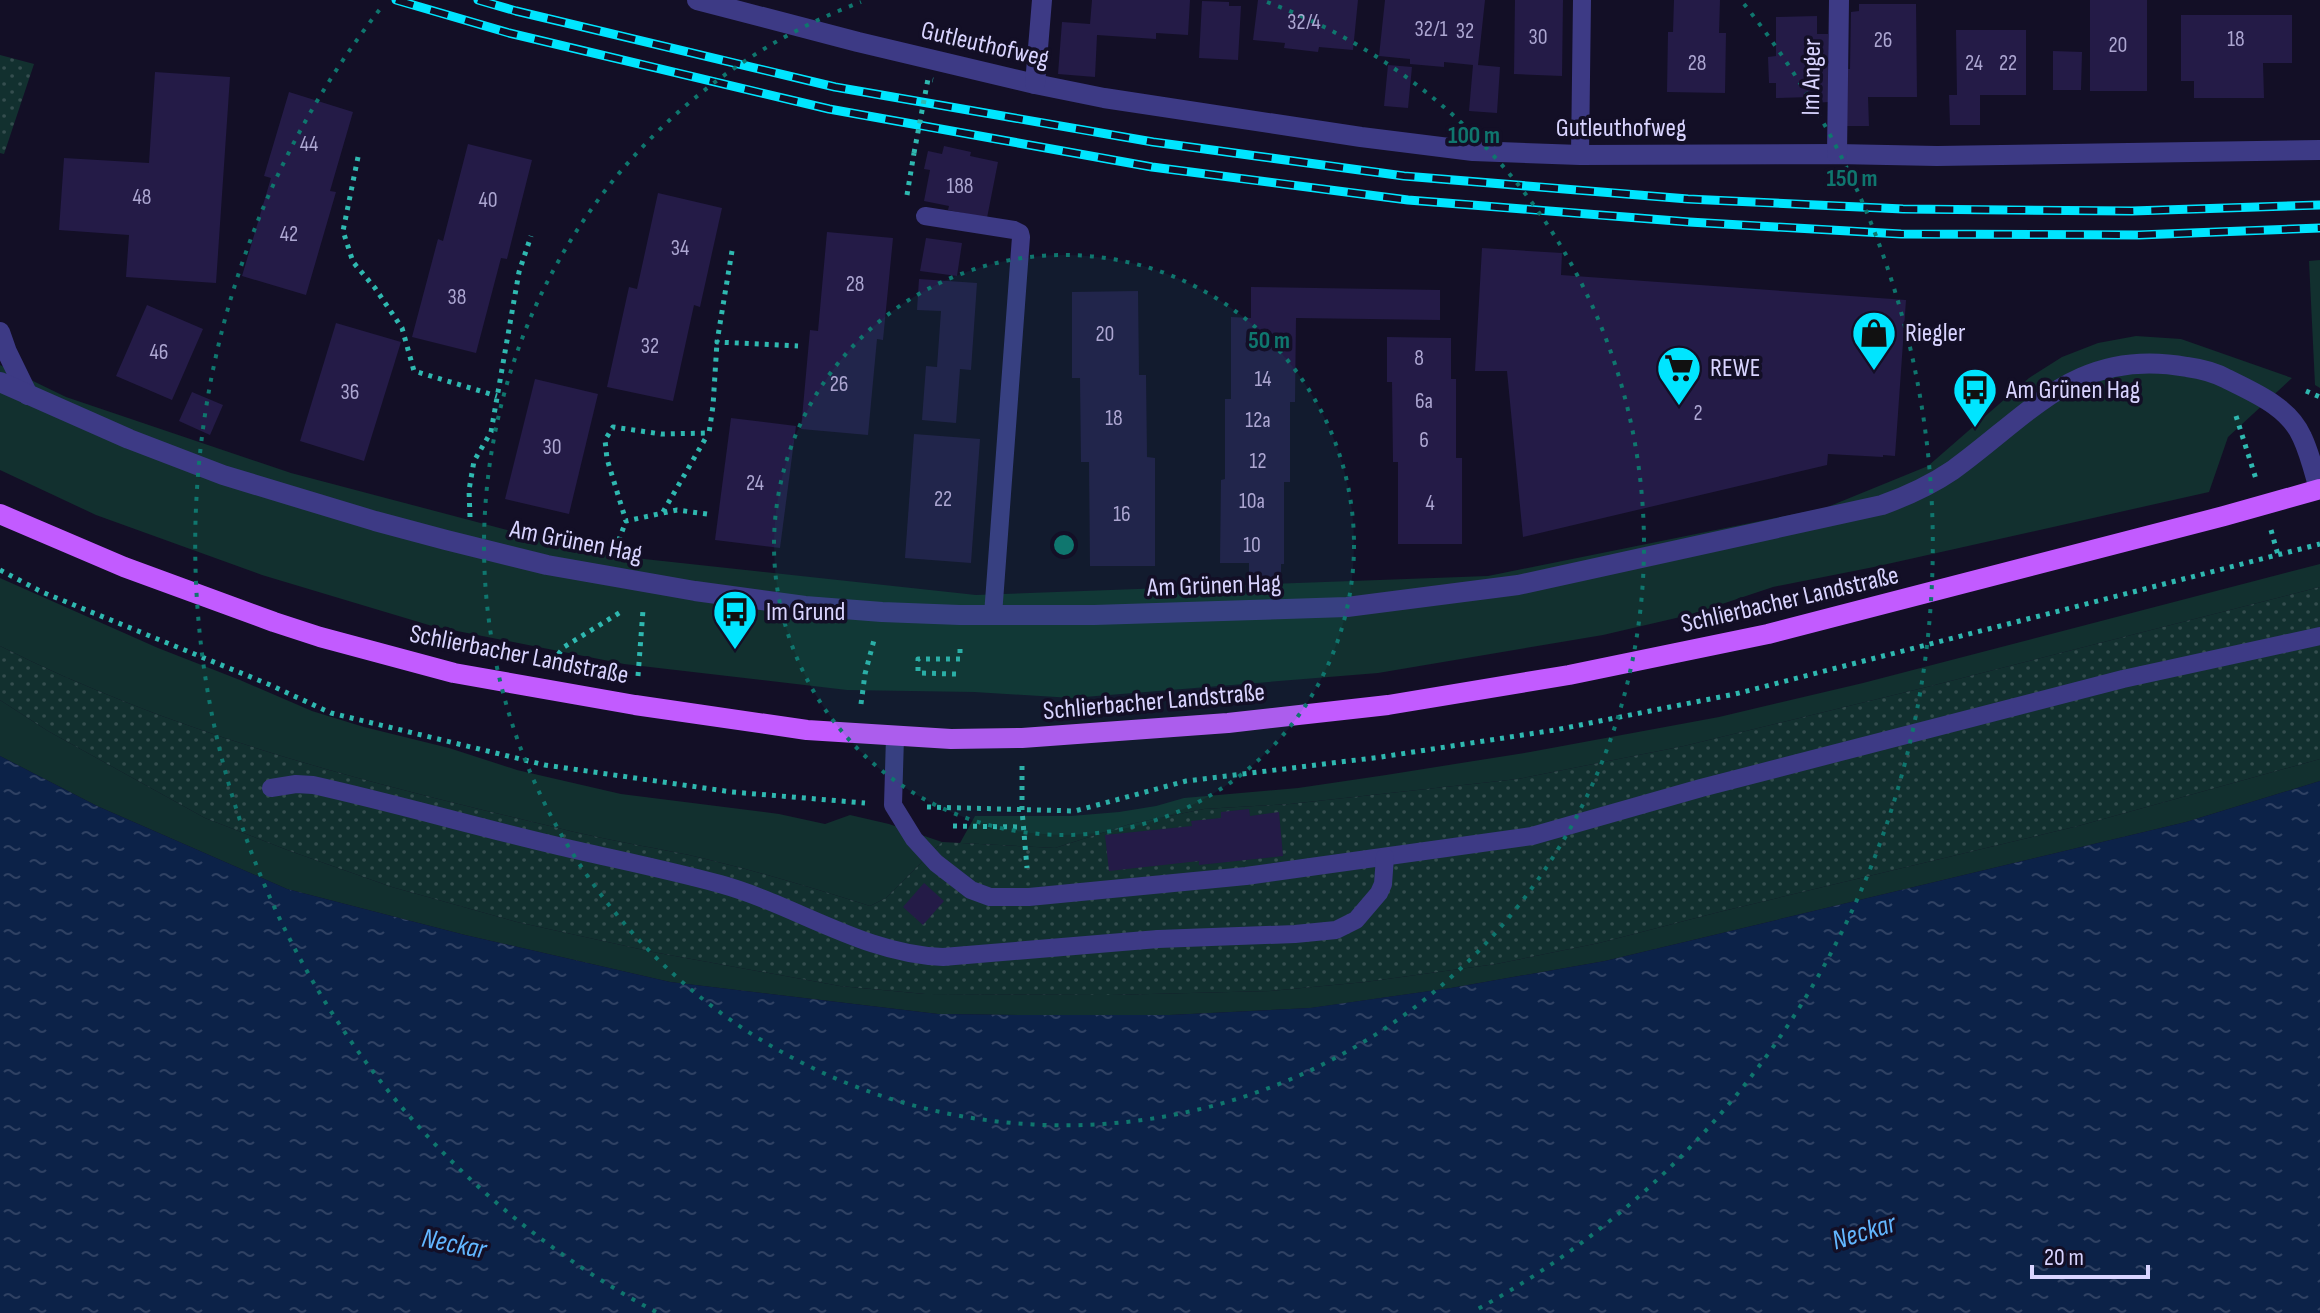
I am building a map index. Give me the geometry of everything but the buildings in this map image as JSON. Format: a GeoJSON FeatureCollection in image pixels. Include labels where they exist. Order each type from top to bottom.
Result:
{"type":"FeatureCollection","features":[{"type":"Feature","properties":{"kind":"main road","name":"Schlierbacher Landstraße"},"geometry":{"type":"LineString","coordinates":[[0,514],[124,567],[286,626],[454,673],[763,724],[895,737],[1022,738],[1228,723],[1388,705],[1569,675],[1768,634],[2320,489]]}},
{"type":"Feature","properties":{"kind":"street","name":"Gutleuthofweg"},"geometry":{"type":"LineString","coordinates":[[697,0],[858,42],[1104,98],[1473,151],[1580,155],[1937,156],[2320,150]]}},
{"type":"Feature","properties":{"kind":"street"},"geometry":{"type":"LineString","coordinates":[[1035,84],[1042,0]]}},
{"type":"Feature","properties":{"kind":"street","name":"Im Anger"},"geometry":{"type":"LineString","coordinates":[[1837,154],[1839,0]]}},
{"type":"Feature","properties":{"kind":"street"},"geometry":{"type":"LineString","coordinates":[[0,332],[28,395]]}},
{"type":"Feature","properties":{"kind":"street","name":"Am Grünen Hag"},"geometry":{"type":"LineString","coordinates":[[0,382],[140,444],[223,475],[470,546],[643,590],[695,591],[805,606],[882,612],[993,615],[1210,613],[1347,607],[1518,585],[1850,513],[1899,499],[1953,470],[2060,387],[2102,369],[2128,363],[2161,362],[2205,369],[2272,402],[2302,435],[2320,489]]}},
{"type":"Feature","properties":{"kind":"lane"},"geometry":{"type":"LineString","coordinates":[[1580,155],[1582,0]]}},
{"type":"Feature","properties":{"kind":"lane"},"geometry":{"type":"LineString","coordinates":[[925,216],[1014,230],[1021,237],[993,615]]}},
{"type":"Feature","properties":{"kind":"lane"},"geometry":{"type":"LineString","coordinates":[[895,737],[893,805],[914,839],[936,863],[963,885],[980,894],[1029,897],[1246,876],[1532,836],[1701,788],[2123,679],[2320,636]]}},
{"type":"Feature","properties":{"kind":"lane"},"geometry":{"type":"LineString","coordinates":[[271,788],[313,785],[720,884],[795,911],[856,939],[928,956],[1336,930],[1356,920],[1379,893],[1383,884],[1385,857]]}},
{"type":"Feature","properties":{"kind":"path"},"geometry":{"type":"LineString","coordinates":[[907,198],[928,79],[933,80]]}},
{"type":"Feature","properties":{"kind":"path"},"geometry":{"type":"LineString","coordinates":[[358,157],[343,231],[353,262],[402,328],[414,371],[497,396]]}},
{"type":"Feature","properties":{"kind":"path"},"geometry":{"type":"LineString","coordinates":[[470,546],[469,490],[474,461],[491,432],[519,272],[531,236]]}},
{"type":"Feature","properties":{"kind":"path"},"geometry":{"type":"LineString","coordinates":[[663,513],[709,433],[717,342],[732,251]]}},
{"type":"Feature","properties":{"kind":"path"},"geometry":{"type":"LineString","coordinates":[[717,342],[798,346]]}},
{"type":"Feature","properties":{"kind":"path"},"geometry":{"type":"LineString","coordinates":[[2223,377],[2278,556]]}},
{"type":"Feature","properties":{"kind":"path"},"geometry":{"type":"LineString","coordinates":[[707,514],[677,510],[626,521],[607,459],[605,440],[613,427],[661,434],[709,433]]}},
{"type":"Feature","properties":{"kind":"path"},"geometry":{"type":"LineString","coordinates":[[0,570],[42,592],[268,684],[331,713],[545,765],[732,792],[893,805],[1075,811],[1186,781],[1381,757],[1555,730],[1735,694],[2320,544]]}},
{"type":"Feature","properties":{"kind":"path"},"geometry":{"type":"LineString","coordinates":[[532,688],[564,647],[618,615],[643,590]]}},
{"type":"Feature","properties":{"kind":"path"},"geometry":{"type":"LineString","coordinates":[[635,705],[643,590]]}},
{"type":"Feature","properties":{"kind":"path"},"geometry":{"type":"LineString","coordinates":[[861,735],[862,690],[882,612]]}},
{"type":"Feature","properties":{"kind":"path"},"geometry":{"type":"LineString","coordinates":[[951,659],[918,659],[918,673],[956,674]]}},
{"type":"Feature","properties":{"kind":"path"},"geometry":{"type":"LineString","coordinates":[[1022,738],[1022,810],[1029,897]]}},
{"type":"Feature","properties":{"kind":"path"},"geometry":{"type":"LineString","coordinates":[[953,826],[1023,827]]}},
{"type":"Feature","properties":{"kind":"green space"},"geometry":{"type":"Polygon","coordinates":[[[0,55],[34,64],[4,154],[0,153],[0,55]]]}},
{"type":"Feature","properties":{"kind":"green space"},"geometry":{"type":"Polygon","coordinates":[[[2320,260],[2320,388],[2315,385],[2309,261],[2320,260]]]}},
{"type":"Feature","properties":{"kind":"green space"},"geometry":{"type":"Polygon","coordinates":[[[2136,336],[2181,339],[2292,378],[2228,437],[2209,492],[1773,587],[1689,615],[1603,635],[1378,673],[1072,698],[974,692],[847,690],[624,664],[432,626],[262,575],[96,515],[0,470],[0,365],[66,397],[291,473],[598,554],[976,595],[1488,576],[1825,508],[1928,466],[2029,378],[2062,357],[2098,343],[2136,336]]]}},
{"type":"Feature","properties":{"kind":"green space"},"geometry":{"type":"Polygon","coordinates":[[[2320,564],[2320,587],[1684,746],[1518,779],[1290,804],[1204,809],[1130,824],[1055,848],[960,843],[975,816],[1071,816],[1119,812],[1184,798],[1298,788],[1386,775],[1719,717],[1863,683],[2320,564]]]}},
{"type":"Feature","properties":{"kind":"green space"},"geometry":{"type":"Polygon","coordinates":[[[0,578],[158,648],[312,711],[517,770],[621,794],[779,814],[825,824],[850,815],[942,842],[886,898],[870,906],[712,860],[574,832],[344,774],[273,754],[135,706],[0,646],[0,578]]]}},
{"type":"Feature","properties":{"kind":"green space"},"geometry":{"type":"Polygon","coordinates":[[[2320,587],[2320,759],[2078,826],[1599,943],[1496,964],[1270,991],[1110,995],[925,994],[840,986],[653,952],[517,922],[392,887],[205,818],[48,731],[0,700],[0,646],[135,706],[273,754],[486,811],[735,866],[870,906],[886,898],[942,842],[1055,848],[1130,824],[1204,809],[1290,804],[1518,779],[1684,746],[2320,587]]]}},
{"type":"Feature","properties":{"kind":"green space"},"geometry":{"type":"Polygon","coordinates":[[[0,700],[48,731],[205,818],[392,887],[517,922],[653,952],[840,986],[925,994],[1110,995],[1270,991],[1496,964],[1599,943],[2078,826],[2320,759],[2320,781],[2186,822],[1605,961],[1451,988],[1311,1008],[1170,1015],[938,1014],[670,982],[465,935],[287,889],[97,806],[0,756],[0,700]]]}},
{"type":"Feature","properties":{"kind":"water","name":"Neckar"},"geometry":{"type":"Polygon","coordinates":[[[0,756],[97,806],[287,889],[465,935],[670,982],[938,1014],[1022,1015],[1170,1015],[1310,1008],[1451,988],[1605,961],[2186,822],[2320,781],[2320,1313],[0,1313],[0,756]]]}},
{"type":"Feature","properties":{"kind":"railway"},"geometry":{"type":"LineString","coordinates":[[396,0],[509,33],[829,109],[1152,167],[1408,200],[1689,222],[1901,234],[2139,235],[2320,228]]}},
{"type":"Feature","properties":{"kind":"railway"},"geometry":{"type":"LineString","coordinates":[[478,0],[835,87],[1153,142],[1404,176],[1688,199],[1903,209],[2132,211],[2320,205]]}},
{"type":"Feature","properties":{"kind":"place","name":"Riegler"},"geometry":{"type":"Point","coordinates":[1874,372]}},
{"type":"Feature","properties":{"kind":"place","name":"REWE"},"geometry":{"type":"Point","coordinates":[1679,407]}},
{"type":"Feature","properties":{"kind":"place","name":"Am Grünen Hag"},"geometry":{"type":"Point","coordinates":[1975,429]}},
{"type":"Feature","properties":{"kind":"place","name":"Im Grund"},"geometry":{"type":"Point","coordinates":[735,651]}}]}
